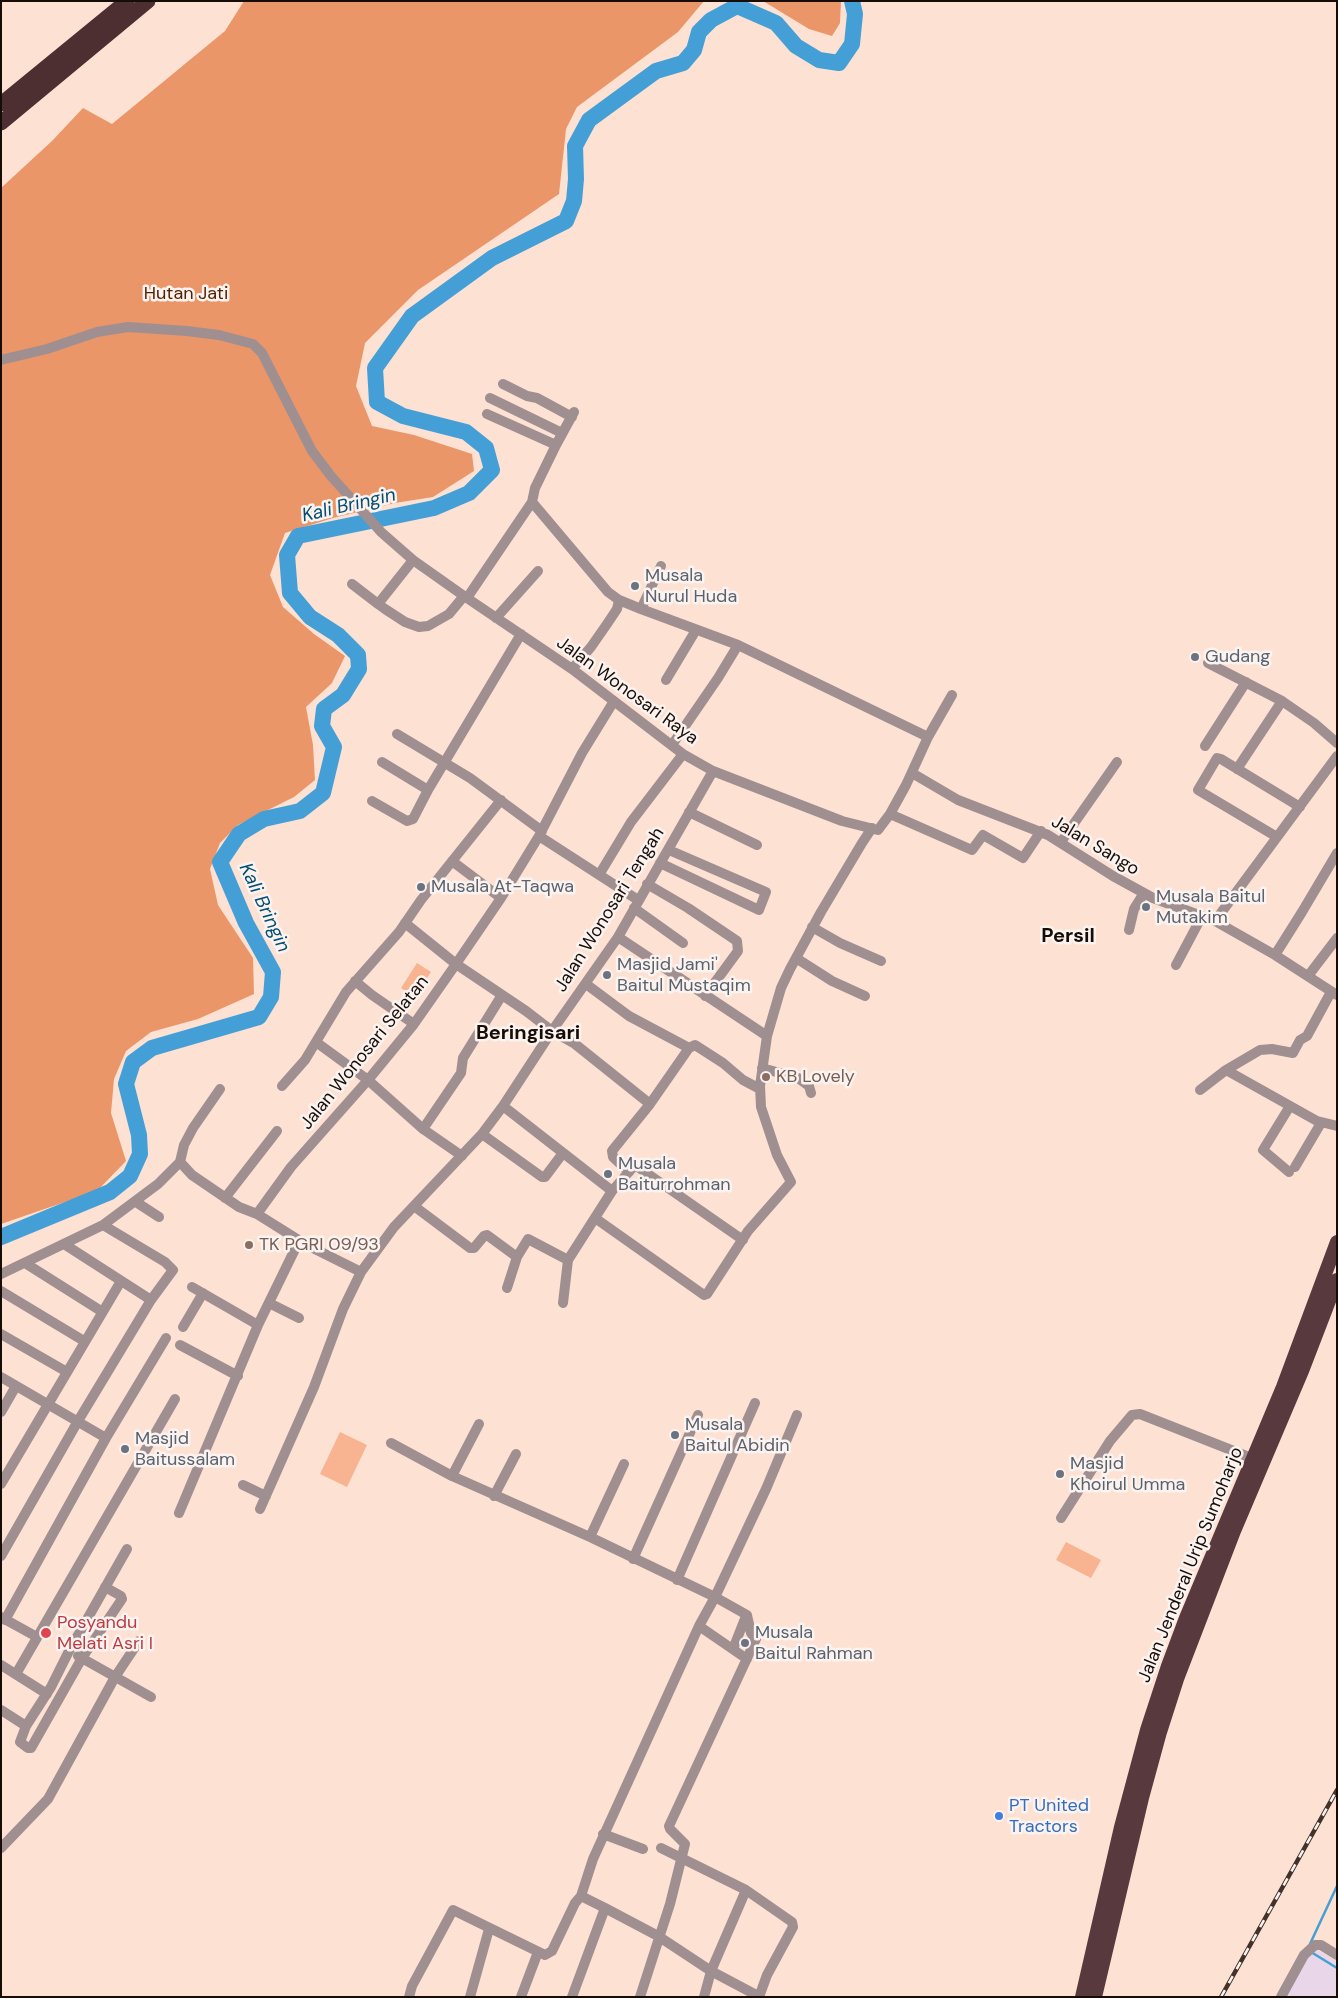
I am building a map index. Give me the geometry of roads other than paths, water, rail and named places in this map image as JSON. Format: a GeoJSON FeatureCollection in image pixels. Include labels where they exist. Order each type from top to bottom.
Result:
{"type":"FeatureCollection","features":[{"type":"Feature","properties":{"kind":"highway"},"geometry":{"type":"LineString","coordinates":[[1,104],[127,1]]}},
{"type":"Feature","properties":{"kind":"highway"},"geometry":{"type":"LineString","coordinates":[[1,123],[148,1]]}},
{"type":"Feature","properties":{"kind":"highway","name":"Jalan Jenderal Urip Sumoharjo"},"geometry":{"type":"LineString","coordinates":[[1082,1997],[1121,1826],[1147,1730],[1186,1618],[1254,1459],[1337,1242]]}},
{"type":"Feature","properties":{"kind":"highway","name":"Jalan Jenderal Urip Sumoharjo"},"geometry":{"type":"LineString","coordinates":[[1095,1997],[1142,1798],[1177,1679],[1234,1531],[1302,1372],[1337,1280]]}},
{"type":"Feature","properties":{"kind":"street","name":"Jalan Wonosari Raya"},"geometry":{"type":"LineString","coordinates":[[1,360],[97,332],[128,328],[219,335],[253,344],[262,353],[312,451],[366,516],[413,560],[572,668],[683,754],[713,771],[842,821],[875,829]]}},
{"type":"Feature","properties":{"kind":"street"},"geometry":{"type":"LineString","coordinates":[[352,584],[406,622],[419,627],[428,626],[450,614],[465,597],[532,502],[535,488],[573,415],[503,384]]}},
{"type":"Feature","properties":{"kind":"street"},"geometry":{"type":"LineString","coordinates":[[510,408],[516,391]]}},
{"type":"Feature","properties":{"kind":"street"},"geometry":{"type":"LineString","coordinates":[[490,398],[562,433]]}},
{"type":"Feature","properties":{"kind":"street"},"geometry":{"type":"LineString","coordinates":[[487,414],[556,445]]}},
{"type":"Feature","properties":{"kind":"street"},"geometry":{"type":"LineString","coordinates":[[532,502],[598,582],[619,600],[738,645],[928,737]]}},
{"type":"Feature","properties":{"kind":"street"},"geometry":{"type":"LineString","coordinates":[[378,604],[413,560]]}},
{"type":"Feature","properties":{"kind":"street"},"geometry":{"type":"LineString","coordinates":[[641,609],[661,566]]}},
{"type":"Feature","properties":{"kind":"street"},"geometry":{"type":"LineString","coordinates":[[496,618],[538,571]]}},
{"type":"Feature","properties":{"kind":"street"},"geometry":{"type":"LineString","coordinates":[[572,668],[591,647],[616,609],[619,600]]}},
{"type":"Feature","properties":{"kind":"street"},"geometry":{"type":"LineString","coordinates":[[666,680],[696,630]]}},
{"type":"Feature","properties":{"kind":"street"},"geometry":{"type":"LineString","coordinates":[[372,801],[407,821],[411,821],[522,634]]}},
{"type":"Feature","properties":{"kind":"street"},"geometry":{"type":"LineString","coordinates":[[672,745],[714,685],[738,645]]}},
{"type":"Feature","properties":{"kind":"street"},"geometry":{"type":"LineString","coordinates":[[1208,663],[1282,701],[1314,723],[1337,744]]}},
{"type":"Feature","properties":{"kind":"street"},"geometry":{"type":"LineString","coordinates":[[1205,746],[1246,682]]}},
{"type":"Feature","properties":{"kind":"street"},"geometry":{"type":"LineString","coordinates":[[595,1218],[700,1293],[706,1294],[742,1240],[791,1182],[763,1117],[760,1089],[767,1036],[781,988],[812,927],[862,843],[890,814],[912,773],[928,737],[952,695]]}},
{"type":"Feature","properties":{"kind":"street"},"geometry":{"type":"LineString","coordinates":[[1237,769],[1282,701]]}},
{"type":"Feature","properties":{"kind":"street","name":"Jalan Wonosari Selatan"},"geometry":{"type":"LineString","coordinates":[[257,1214],[291,1167],[368,1080],[414,1024],[456,964],[501,898],[541,833],[582,753],[614,702]]}},
{"type":"Feature","properties":{"kind":"street"},"geometry":{"type":"LineString","coordinates":[[397,734],[470,778],[501,800],[541,833],[636,904],[683,943]]}},
{"type":"Feature","properties":{"kind":"street"},"geometry":{"type":"LineString","coordinates":[[599,875],[632,822],[683,754]]}},
{"type":"Feature","properties":{"kind":"street"},"geometry":{"type":"LineString","coordinates":[[1215,921],[1337,756]]}},
{"type":"Feature","properties":{"kind":"street"},"geometry":{"type":"LineString","coordinates":[[1277,836],[1198,790],[1217,758],[1300,807]]}},
{"type":"Feature","properties":{"kind":"street"},"geometry":{"type":"LineString","coordinates":[[382,762],[428,790]]}},
{"type":"Feature","properties":{"kind":"street"},"geometry":{"type":"LineString","coordinates":[[1061,842],[1117,762]]}},
{"type":"Feature","properties":{"kind":"street","name":"Jalan Wonosari Tengah"},"geometry":{"type":"LineString","coordinates":[[260,1509],[314,1386],[343,1309],[360,1272],[394,1227],[482,1134],[503,1106],[552,1031],[618,937],[713,771]]}},
{"type":"Feature","properties":{"kind":"street","name":"Jalan Sango"},"geometry":{"type":"LineString","coordinates":[[912,773],[958,800],[1041,831],[1112,876],[1144,893],[1215,921],[1275,955],[1334,993]]}},
{"type":"Feature","properties":{"kind":"street"},"geometry":{"type":"LineString","coordinates":[[282,1086],[305,1060],[355,980],[399,932],[501,800]]}},
{"type":"Feature","properties":{"kind":"street"},"geometry":{"type":"LineString","coordinates":[[689,812],[757,845]]}},
{"type":"Feature","properties":{"kind":"street"},"geometry":{"type":"LineString","coordinates":[[890,814],[972,850],[984,835],[1024,858],[1041,831]]}},
{"type":"Feature","properties":{"kind":"street"},"geometry":{"type":"LineString","coordinates":[[660,863],[758,910],[760,908],[766,892],[668,850]]}},
{"type":"Feature","properties":{"kind":"street"},"geometry":{"type":"LineString","coordinates":[[1275,955],[1337,853]]}},
{"type":"Feature","properties":{"kind":"street"},"geometry":{"type":"LineString","coordinates":[[452,861],[501,898]]}},
{"type":"Feature","properties":{"kind":"street"},"geometry":{"type":"LineString","coordinates":[[647,884],[688,908],[737,941],[738,951],[705,996]]}},
{"type":"Feature","properties":{"kind":"street"},"geometry":{"type":"LineString","coordinates":[[1129,930],[1134,909],[1144,893]]}},
{"type":"Feature","properties":{"kind":"street"},"geometry":{"type":"LineString","coordinates":[[1176,965],[1202,916]]}},
{"type":"Feature","properties":{"kind":"street"},"geometry":{"type":"LineString","coordinates":[[405,923],[456,964],[552,1031],[575,1044],[650,1104]]}},
{"type":"Feature","properties":{"kind":"street"},"geometry":{"type":"LineString","coordinates":[[812,927],[840,943],[881,961]]}},
{"type":"Feature","properties":{"kind":"street"},"geometry":{"type":"LineString","coordinates":[[618,937],[767,1036]]}},
{"type":"Feature","properties":{"kind":"street"},"geometry":{"type":"LineString","coordinates":[[1308,976],[1337,938]]}},
{"type":"Feature","properties":{"kind":"street"},"geometry":{"type":"LineString","coordinates":[[796,958],[832,981],[865,996]]}},
{"type":"Feature","properties":{"kind":"street"},"geometry":{"type":"LineString","coordinates":[[355,980],[372,995],[414,1024]]}},
{"type":"Feature","properties":{"kind":"street"},"geometry":{"type":"LineString","coordinates":[[586,984],[629,1016],[689,1048]]}},
{"type":"Feature","properties":{"kind":"street"},"geometry":{"type":"LineString","coordinates":[[1200,1090],[1226,1070],[1265,1048],[1292,1053],[1300,1040],[1307,1036],[1334,993]]}},
{"type":"Feature","properties":{"kind":"street"},"geometry":{"type":"LineString","coordinates":[[423,1129],[461,1073],[463,1058],[502,995]]}},
{"type":"Feature","properties":{"kind":"street"},"geometry":{"type":"LineString","coordinates":[[316,1042],[368,1080],[423,1129],[462,1156]]}},
{"type":"Feature","properties":{"kind":"street"},"geometry":{"type":"LineString","coordinates":[[629,1172],[613,1157],[612,1151],[650,1104],[689,1048],[695,1045],[698,1046],[743,1080],[760,1089]]}},
{"type":"Feature","properties":{"kind":"street"},"geometry":{"type":"LineString","coordinates":[[762,1068],[798,1078],[809,1086],[811,1093]]}},
{"type":"Feature","properties":{"kind":"street"},"geometry":{"type":"LineString","coordinates":[[1226,1070],[1321,1123],[1337,1126]]}},
{"type":"Feature","properties":{"kind":"street"},"geometry":{"type":"LineString","coordinates":[[1,1274],[103,1225],[158,1184],[180,1162],[184,1145],[193,1128],[220,1089]]}},
{"type":"Feature","properties":{"kind":"street"},"geometry":{"type":"LineString","coordinates":[[503,1106],[612,1191]]}},
{"type":"Feature","properties":{"kind":"street"},"geometry":{"type":"LineString","coordinates":[[1290,1106],[1264,1150],[1292,1170],[1321,1123]]}},
{"type":"Feature","properties":{"kind":"street"},"geometry":{"type":"LineString","coordinates":[[225,1198],[277,1131]]}},
{"type":"Feature","properties":{"kind":"street"},"geometry":{"type":"LineString","coordinates":[[482,1134],[542,1177],[545,1176],[563,1153]]}},
{"type":"Feature","properties":{"kind":"street"},"geometry":{"type":"LineString","coordinates":[[180,1162],[192,1175],[239,1207],[257,1214],[299,1240],[360,1272]]}},
{"type":"Feature","properties":{"kind":"street"},"geometry":{"type":"LineString","coordinates":[[563,1303],[568,1260],[612,1191],[635,1166],[742,1240]]}},
{"type":"Feature","properties":{"kind":"street"},"geometry":{"type":"LineString","coordinates":[[136,1202],[160,1217]]}},
{"type":"Feature","properties":{"kind":"street"},"geometry":{"type":"LineString","coordinates":[[414,1206],[470,1248],[474,1248],[487,1235],[517,1257]]}},
{"type":"Feature","properties":{"kind":"street"},"geometry":{"type":"LineString","coordinates":[[1,1556],[78,1421],[151,1300],[173,1270],[164,1262],[103,1225]]}},
{"type":"Feature","properties":{"kind":"street"},"geometry":{"type":"LineString","coordinates":[[507,1288],[517,1257],[528,1238],[568,1260]]}},
{"type":"Feature","properties":{"kind":"street"},"geometry":{"type":"LineString","coordinates":[[180,1513],[258,1325],[299,1240]]}},
{"type":"Feature","properties":{"kind":"street"},"geometry":{"type":"LineString","coordinates":[[64,1244],[151,1300]]}},
{"type":"Feature","properties":{"kind":"street"},"geometry":{"type":"LineString","coordinates":[[25,1263],[101,1311]]}},
{"type":"Feature","properties":{"kind":"street"},"geometry":{"type":"LineString","coordinates":[[1,1484],[120,1281]]}},
{"type":"Feature","properties":{"kind":"street"},"geometry":{"type":"LineString","coordinates":[[192,1287],[258,1325]]}},
{"type":"Feature","properties":{"kind":"street"},"geometry":{"type":"LineString","coordinates":[[1,1291],[84,1341]]}},
{"type":"Feature","properties":{"kind":"street"},"geometry":{"type":"LineString","coordinates":[[183,1327],[203,1294]]}},
{"type":"Feature","properties":{"kind":"street"},"geometry":{"type":"LineString","coordinates":[[269,1303],[299,1318]]}},
{"type":"Feature","properties":{"kind":"street"},"geometry":{"type":"LineString","coordinates":[[1,1334],[67,1372]]}},
{"type":"Feature","properties":{"kind":"street"},"geometry":{"type":"LineString","coordinates":[[36,1637],[3,1618],[106,1438],[166,1338]]}},
{"type":"Feature","properties":{"kind":"street"},"geometry":{"type":"LineString","coordinates":[[180,1345],[238,1376]]}},
{"type":"Feature","properties":{"kind":"street"},"geometry":{"type":"LineString","coordinates":[[1,1377],[106,1438]]}},
{"type":"Feature","properties":{"kind":"street"},"geometry":{"type":"LineString","coordinates":[[1,1412],[16,1386]]}},
{"type":"Feature","properties":{"kind":"street"},"geometry":{"type":"LineString","coordinates":[[16,1674],[174,1399]]}},
{"type":"Feature","properties":{"kind":"street"},"geometry":{"type":"LineString","coordinates":[[677,1580],[754,1402]]}},
{"type":"Feature","properties":{"kind":"street"},"geometry":{"type":"LineString","coordinates":[[633,1559],[698,1414]]}},
{"type":"Feature","properties":{"kind":"street"},"geometry":{"type":"LineString","coordinates":[[1062,1518],[1110,1441],[1132,1415],[1140,1414],[1254,1459]]}},
{"type":"Feature","properties":{"kind":"street"},"geometry":{"type":"LineString","coordinates":[[409,1997],[412,1986],[452,1910],[545,1955],[549,1955],[552,1951],[574,1903],[581,1896],[603,1834],[699,1626],[715,1597],[766,1489],[797,1415]]}},
{"type":"Feature","properties":{"kind":"street"},"geometry":{"type":"LineString","coordinates":[[452,1476],[479,1424]]}},
{"type":"Feature","properties":{"kind":"street"},"geometry":{"type":"LineString","coordinates":[[391,1443],[452,1476],[590,1537],[715,1597],[747,1615],[751,1633],[756,1638],[669,1826],[684,1842],[682,1857],[670,1904],[658,1936],[640,1997]]}},
{"type":"Feature","properties":{"kind":"street"},"geometry":{"type":"LineString","coordinates":[[494,1496],[516,1454]]}},
{"type":"Feature","properties":{"kind":"street"},"geometry":{"type":"LineString","coordinates":[[590,1537],[624,1464]]}},
{"type":"Feature","properties":{"kind":"street"},"geometry":{"type":"LineString","coordinates":[[244,1485],[266,1496]]}},
{"type":"Feature","properties":{"kind":"street"},"geometry":{"type":"LineString","coordinates":[[105,1587],[121,1596],[122,1599],[82,1658],[30,1748],[19,1740],[49,1690],[69,1651],[105,1587],[127,1549]]}},
{"type":"Feature","properties":{"kind":"street"},"geometry":{"type":"LineString","coordinates":[[734,1648],[747,1615]]}},
{"type":"Feature","properties":{"kind":"street"},"geometry":{"type":"LineString","coordinates":[[699,1626],[747,1658]]}},
{"type":"Feature","properties":{"kind":"street"},"geometry":{"type":"LineString","coordinates":[[1,1848],[48,1799],[115,1677],[139,1641]]}},
{"type":"Feature","properties":{"kind":"street"},"geometry":{"type":"LineString","coordinates":[[69,1651],[151,1697]]}},
{"type":"Feature","properties":{"kind":"street"},"geometry":{"type":"LineString","coordinates":[[1,1665],[49,1690],[62,1694]]}},
{"type":"Feature","properties":{"kind":"street"},"geometry":{"type":"LineString","coordinates":[[1,1710],[26,1726]]}},
{"type":"Feature","properties":{"kind":"street"},"geometry":{"type":"LineString","coordinates":[[603,1834],[643,1848]]}},
{"type":"Feature","properties":{"kind":"street"},"geometry":{"type":"LineString","coordinates":[[581,1896],[658,1936],[711,1970],[759,1997],[767,1975],[793,1927],[792,1922],[779,1911],[746,1890],[661,1848]]}},
{"type":"Feature","properties":{"kind":"street"},"geometry":{"type":"LineString","coordinates":[[704,1997],[711,1970],[746,1890]]}},
{"type":"Feature","properties":{"kind":"street"},"geometry":{"type":"LineString","coordinates":[[572,1997],[606,1908]]}},
{"type":"Feature","properties":{"kind":"street"},"geometry":{"type":"LineString","coordinates":[[470,1997],[489,1929]]}},
{"type":"Feature","properties":{"kind":"street"},"geometry":{"type":"LineString","coordinates":[[1281,1997],[1311,1948],[1321,1945],[1337,1955]]}},
{"type":"Feature","properties":{"kind":"street"},"geometry":{"type":"LineString","coordinates":[[521,1997],[538,1952]]}},
{"type":"Feature","properties":{"kind":"waterway","name":"Kali Bringin"},"geometry":{"type":"LineString","coordinates":[[1,1237],[110,1192],[130,1176],[140,1154],[139,1135],[126,1084],[133,1062],[152,1048],[259,1017],[271,997],[273,972],[246,923],[220,862],[239,834],[264,819],[300,811],[323,793],[334,747],[322,726],[324,709],[343,695],[359,669],[358,655],[338,635],[310,617],[290,593],[287,555],[298,536],[434,508],[469,493],[492,470],[486,448],[466,432],[403,416],[377,402],[375,368],[412,316],[492,258],[566,221],[574,201],[576,179],[575,146],[589,120],[656,71],[683,63],[694,50],[699,32],[711,20],[737,6],[776,23],[796,46],[819,60],[839,63],[852,44],[855,14],[852,1]]}},
{"type":"Feature","properties":{"kind":"waterway"},"geometry":{"type":"LineString","coordinates":[[1310,1944],[1337,1886]]}},
{"type":"Feature","properties":{"kind":"waterway"},"geometry":{"type":"LineString","coordinates":[[1311,1952],[1337,1968]]}},
{"type":"Feature","properties":{"kind":"railway"},"geometry":{"type":"LineString","coordinates":[[1221,1997],[1337,1790]]}},
{"type":"Feature","properties":{"kind":"place","name":"Musala Nurul Huda"},"geometry":{"type":"Point","coordinates":[635,586]}},
{"type":"Feature","properties":{"kind":"place","name":"Gudang"},"geometry":{"type":"Point","coordinates":[1195,657]}},
{"type":"Feature","properties":{"kind":"place","name":"Musala At-Taqwa"},"geometry":{"type":"Point","coordinates":[421,887]}},
{"type":"Feature","properties":{"kind":"place","name":"Musala Baitul Mutakim"},"geometry":{"type":"Point","coordinates":[1146,907]}},
{"type":"Feature","properties":{"kind":"place","name":"Masjid Jami' Baitul Mustaqim"},"geometry":{"type":"Point","coordinates":[607,975]}},
{"type":"Feature","properties":{"kind":"place","name":"KB Lovely"},"geometry":{"type":"Point","coordinates":[766,1077]}},
{"type":"Feature","properties":{"kind":"place","name":"Musala Baiturrohman"},"geometry":{"type":"Point","coordinates":[608,1174]}},
{"type":"Feature","properties":{"kind":"place","name":"TK PGRI 09/93"},"geometry":{"type":"Point","coordinates":[249,1245]}},
{"type":"Feature","properties":{"kind":"place","name":"Musala Baitul Abidin"},"geometry":{"type":"Point","coordinates":[675,1435]}},
{"type":"Feature","properties":{"kind":"place","name":"Masjid Baitussalam"},"geometry":{"type":"Point","coordinates":[125,1449]}},
{"type":"Feature","properties":{"kind":"place","name":"Masjid Khoirul Umma"},"geometry":{"type":"Point","coordinates":[1060,1474]}},
{"type":"Feature","properties":{"kind":"place","name":"Posyandu Melati Asri I"},"geometry":{"type":"Point","coordinates":[46,1633]}},
{"type":"Feature","properties":{"kind":"place","name":"Musala Baitul Rahman"},"geometry":{"type":"Point","coordinates":[745,1643]}},
{"type":"Feature","properties":{"kind":"place","name":"PT United Tractors"},"geometry":{"type":"Point","coordinates":[999,1816]}},
{"type":"Feature","properties":{"kind":"district","name":"Persil"},"geometry":{"type":"Point","coordinates":[1068,937]}},
{"type":"Feature","properties":{"kind":"district","name":"Beringisari"},"geometry":{"type":"Point","coordinates":[528,1034]}},
{"type":"Feature","properties":{"kind":"park label","name":"Hutan Jati"},"geometry":{"type":"Point","coordinates":[186,294]}}]}
